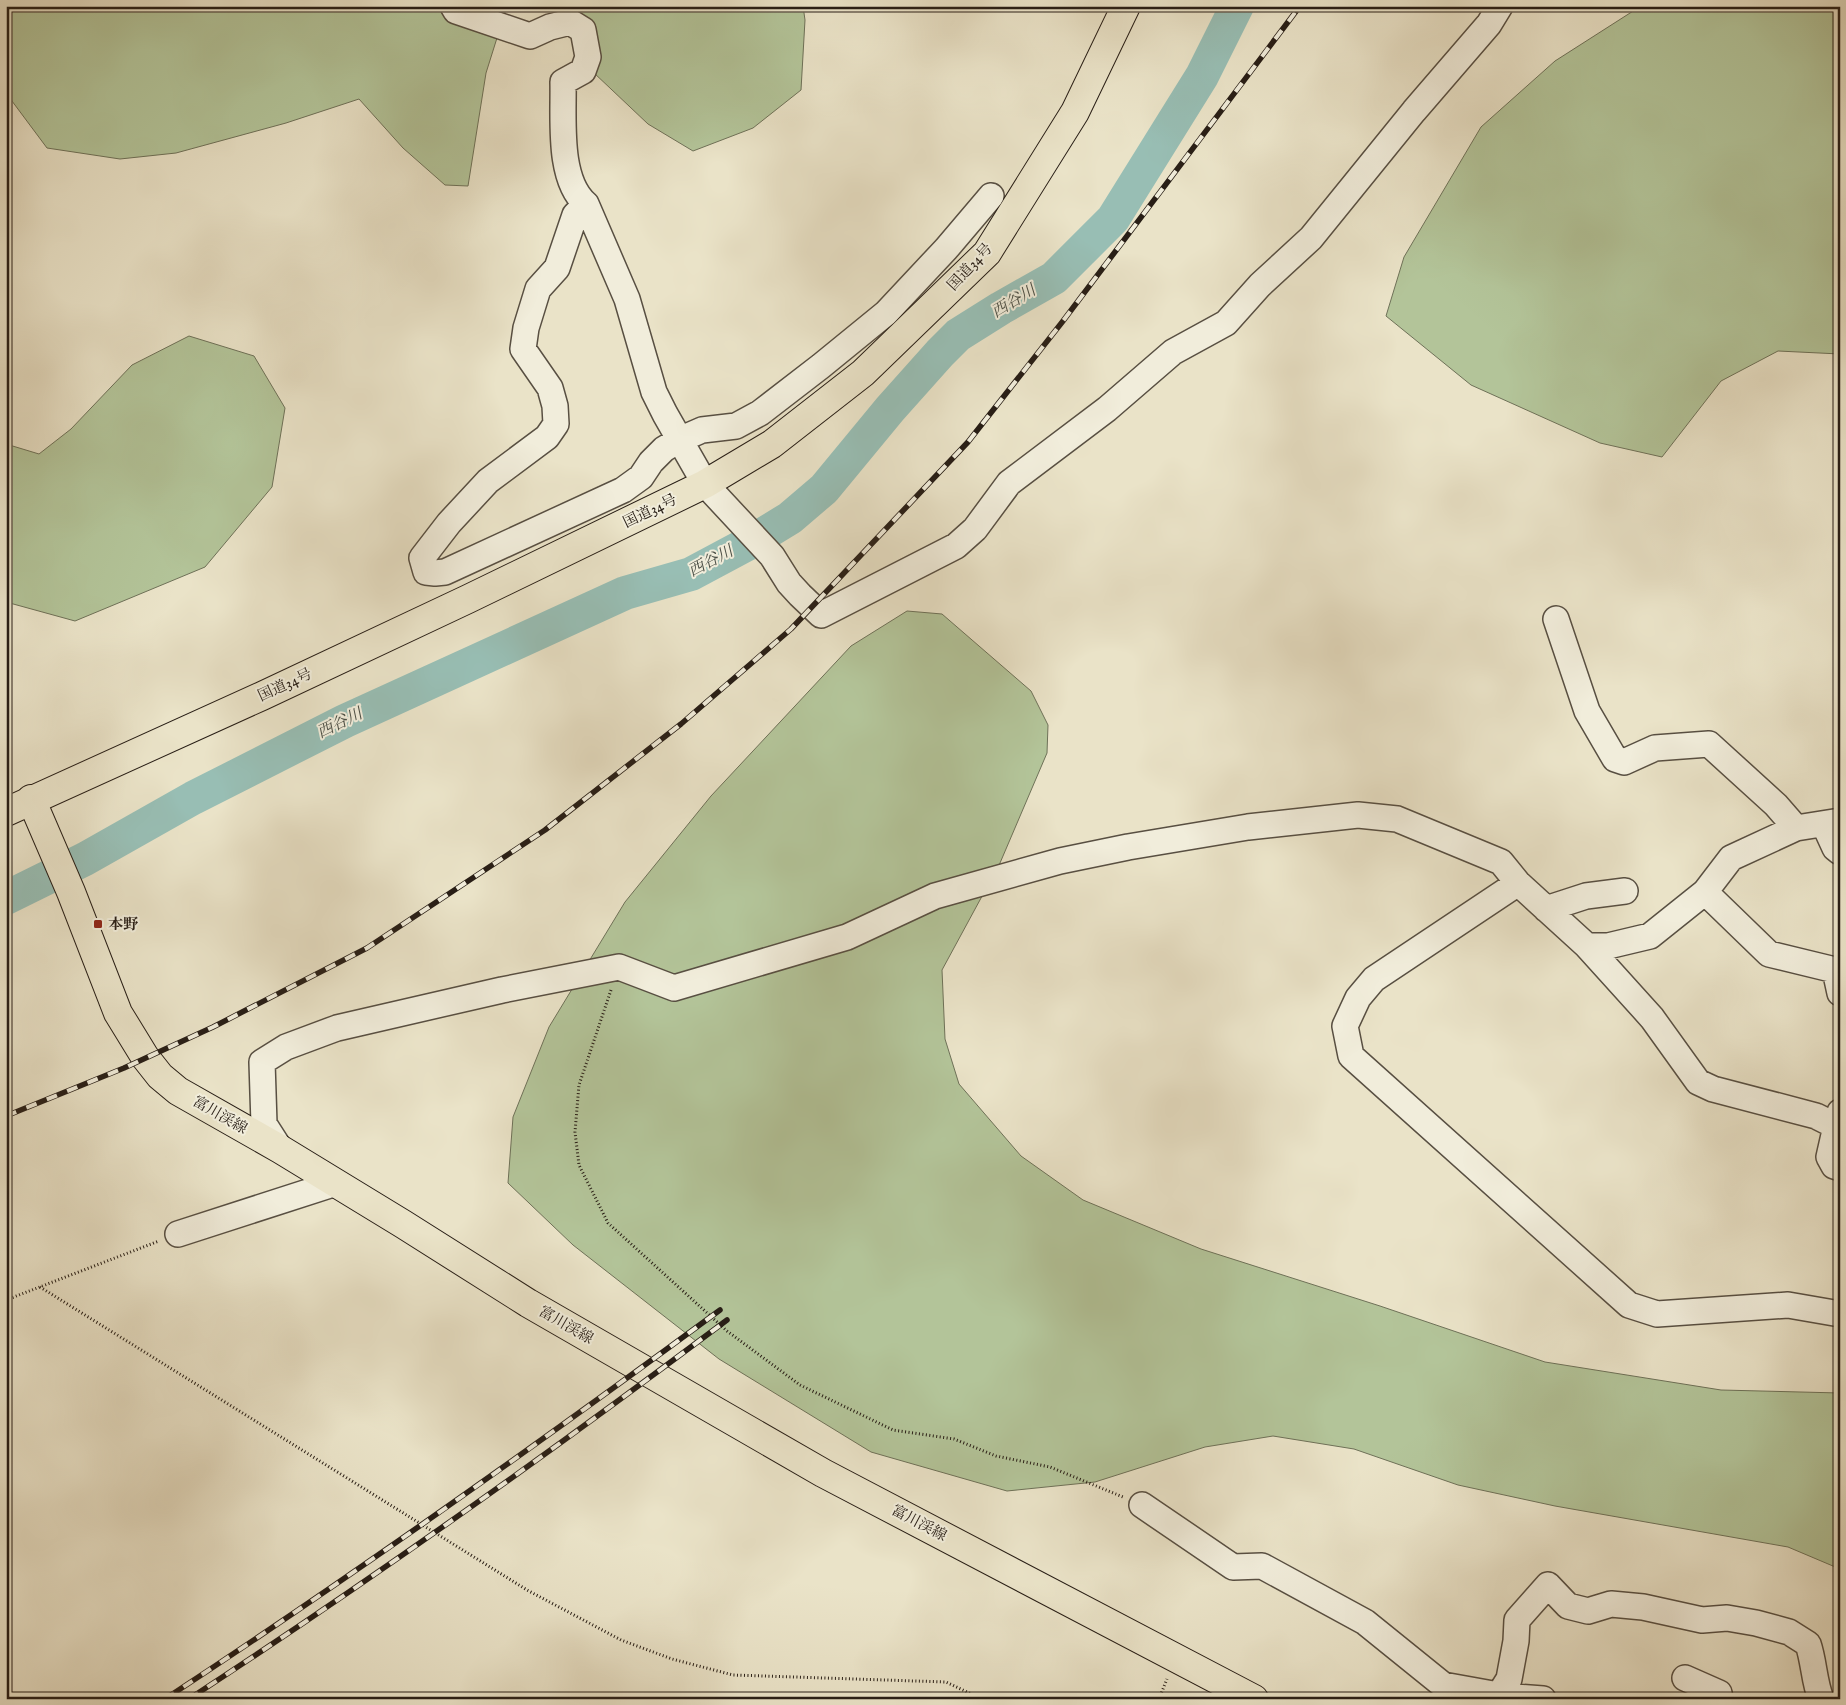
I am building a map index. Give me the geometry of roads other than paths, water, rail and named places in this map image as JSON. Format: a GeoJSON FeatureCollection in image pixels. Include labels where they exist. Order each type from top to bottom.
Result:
{"type":"FeatureCollection","features":[{"type":"Feature","properties":{"kind":"main road","name":"国道34号"},"geometry":{"type":"LineString","coordinates":[[6,812],[31,799],[271,692],[468,599],[705,484],[772,444],[863,373],[987,253],[1075,112],[1126,6]]}},
{"type":"Feature","properties":{"kind":"main road","name":"富川渓線"},"geometry":{"type":"LineString","coordinates":[[31,799],[118,1013],[145,1057],[160,1076],[178,1091],[280,1149],[528,1302],[823,1473],[1254,1699]]}},
{"type":"Feature","properties":{"kind":"street"},"geometry":{"type":"LineString","coordinates":[[453,6],[456,11],[530,36],[550,27],[570,22],[583,30],[588,57],[583,71],[563,82],[565,151],[569,180],[579,198],[586,204],[627,299],[654,392],[705,484],[772,556],[789,583],[821,615],[956,546],[975,529],[1009,483],[1107,408],[1173,352],[1226,323],[1260,285],[1311,238],[1414,111],[1490,24],[1500,6]]}},
{"type":"Feature","properties":{"kind":"street"},"geometry":{"type":"LineString","coordinates":[[586,204],[575,215],[557,268],[538,289],[526,328],[523,349],[550,388],[555,406],[556,424],[547,437],[488,481],[449,522],[422,558],[426,572],[445,572],[623,490],[641,478],[650,462],[664,449],[679,440],[702,430],[736,426],[760,413],[886,313],[946,249],[991,196]]}},
{"type":"Feature","properties":{"kind":"street"},"geometry":{"type":"LineString","coordinates":[[1556,619],[1588,711],[1615,759],[1624,762],[1655,748],[1709,744],[1776,805],[1796,828]]}},
{"type":"Feature","properties":{"kind":"street"},"geometry":{"type":"LineString","coordinates":[[280,1149],[264,1124],[262,1062],[286,1047],[337,1028],[502,990],[619,967],[674,988],[847,937],[935,896],[1060,861],[1128,847],[1248,827],[1358,814],[1397,819],[1501,862],[1518,883],[1586,946],[1652,1018],[1698,1082],[1713,1089],[1816,1116],[1838,1119],[1830,1157],[1834,1166],[1840,1168]]}},
{"type":"Feature","properties":{"kind":"street"},"geometry":{"type":"LineString","coordinates":[[1586,946],[1608,946],[1650,936],[1705,892],[1731,858],[1796,828],[1832,823],[1835,848],[1840,852]]}},
{"type":"Feature","properties":{"kind":"street"},"geometry":{"type":"LineString","coordinates":[[1518,883],[1374,979],[1358,998],[1345,1026],[1351,1056],[1629,1305],[1657,1314],[1788,1304],[1840,1314]]}},
{"type":"Feature","properties":{"kind":"street"},"geometry":{"type":"LineString","coordinates":[[1546,909],[1586,896],[1625,891]]}},
{"type":"Feature","properties":{"kind":"street"},"geometry":{"type":"LineString","coordinates":[[1705,892],[1769,954],[1835,970],[1840,993]]}},
{"type":"Feature","properties":{"kind":"street"},"geometry":{"type":"LineString","coordinates":[[178,1234],[336,1183]]}},
{"type":"Feature","properties":{"kind":"street"},"geometry":{"type":"LineString","coordinates":[[1142,1505],[1233,1567],[1262,1566],[1365,1622],[1447,1692],[1543,1699]]}},
{"type":"Feature","properties":{"kind":"street"},"geometry":{"type":"LineString","coordinates":[[1499,1695],[1509,1679],[1516,1641],[1517,1620],[1548,1585],[1568,1606],[1588,1611],[1611,1604],[1643,1607],[1702,1620],[1727,1618],[1790,1632],[1808,1644],[1814,1660],[1818,1691],[1822,1699]]}},
{"type":"Feature","properties":{"kind":"street"},"geometry":{"type":"LineString","coordinates":[[1685,1678],[1718,1693],[1720,1699]]}},
{"type":"Feature","properties":{"kind":"waterway","name":"西谷川"},"geometry":{"type":"LineString","coordinates":[[6,898],[85,859],[193,798],[345,721],[625,593],[691,574],[749,543],[790,518],[824,489],[890,409],[958,335],[1054,278],[1113,219],[1202,76],[1237,6]]}},
{"type":"Feature","properties":{"kind":"railway"},"geometry":{"type":"LineString","coordinates":[[6,1116],[124,1068],[213,1027],[367,948],[545,830],[681,724],[791,629],[968,442],[1063,321],[1300,6]]}},
{"type":"Feature","properties":{"kind":"railway"},"geometry":{"type":"LineString","coordinates":[[165,1699],[306,1605],[445,1508],[720,1310]]}},
{"type":"Feature","properties":{"kind":"railway"},"geometry":{"type":"LineString","coordinates":[[189,1699],[326,1608],[461,1514],[727,1320]]}},
{"type":"Feature","properties":{"kind":"place","name":"本野"},"geometry":{"type":"Point","coordinates":[98,924]}}]}
